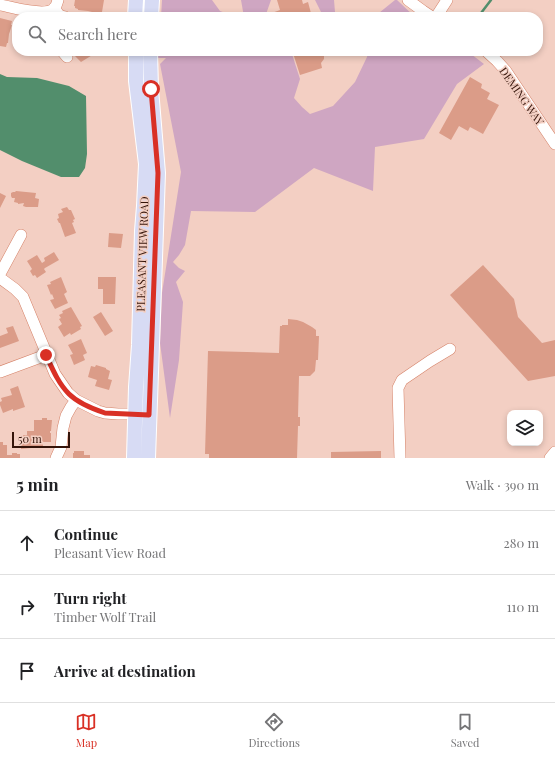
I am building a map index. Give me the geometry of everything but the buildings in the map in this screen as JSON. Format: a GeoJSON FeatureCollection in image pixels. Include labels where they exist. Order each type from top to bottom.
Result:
{"type":"FeatureCollection","features":[{"type":"Feature","properties":{"kind":"main road"},"geometry":{"type":"LineString","coordinates":[[135,12],[136,0]]}},
{"type":"Feature","properties":{"kind":"main road"},"geometry":{"type":"LineString","coordinates":[[151,12],[152,0]]}},
{"type":"Feature","properties":{"kind":"main road","name":"PLEASANT VIEW ROAD"},"geometry":{"type":"LineString","coordinates":[[134,458],[134,414],[139,345],[142,231],[146,164],[139,114],[136,81],[136,56]]}},
{"type":"Feature","properties":{"kind":"main road","name":"PLEASANT VIEW ROAD"},"geometry":{"type":"LineString","coordinates":[[148,458],[158,173],[151,89],[150,56]]}},
{"type":"Feature","properties":{"kind":"street"},"geometry":{"type":"LineString","coordinates":[[408,0],[424,12]]}},
{"type":"Feature","properties":{"kind":"street"},"geometry":{"type":"LineString","coordinates":[[439,12],[447,0]]}},
{"type":"Feature","properties":{"kind":"street"},"geometry":{"type":"LineString","coordinates":[[0,5],[21,12]]}},
{"type":"Feature","properties":{"kind":"street"},"geometry":{"type":"LineString","coordinates":[[46,12],[59,12]]}},
{"type":"Feature","properties":{"kind":"street","name":"DEMING WAY"},"geometry":{"type":"LineString","coordinates":[[492,56],[506,71],[555,144]]}},
{"type":"Feature","properties":{"kind":"street"},"geometry":{"type":"LineString","coordinates":[[0,274],[21,235]]}},
{"type":"Feature","properties":{"kind":"street"},"geometry":{"type":"LineString","coordinates":[[0,278],[15,289],[22,297],[55,374],[68,393],[76,400],[93,409],[105,413],[149,415]]}},
{"type":"Feature","properties":{"kind":"street"},"geometry":{"type":"LineString","coordinates":[[400,458],[398,388],[402,380],[450,349]]}},
{"type":"Feature","properties":{"kind":"street"},"geometry":{"type":"LineString","coordinates":[[0,372],[46,355]]}},
{"type":"Feature","properties":{"kind":"street"},"geometry":{"type":"LineString","coordinates":[[56,458],[61,447],[66,416],[76,400]]}},
{"type":"Feature","properties":{"kind":"street"},"geometry":{"type":"LineString","coordinates":[[550,458],[555,452]]}},
{"type":"Feature","properties":{"kind":"shaded area"},"geometry":{"type":"Polygon","coordinates":[[[162,0],[212,0],[220,11],[223,12],[161,12],[162,0]]]}},
{"type":"Feature","properties":{"kind":"shaded area"},"geometry":{"type":"Polygon","coordinates":[[[241,0],[271,0],[267,12],[243,12],[241,0]]]}},
{"type":"Feature","properties":{"kind":"shaded area"},"geometry":{"type":"Polygon","coordinates":[[[315,0],[334,0],[335,12],[321,12],[315,0]]]}},
{"type":"Feature","properties":{"kind":"shaded area"},"geometry":{"type":"Polygon","coordinates":[[[397,0],[410,12],[380,12],[397,0]]]}},
{"type":"Feature","properties":{"kind":"shaded area"},"geometry":{"type":"Polygon","coordinates":[[[154,56],[293,56],[300,79],[294,98],[310,114],[333,106],[355,82],[367,56],[474,56],[484,64],[457,84],[424,139],[375,147],[373,191],[314,168],[255,212],[191,211],[185,245],[173,262],[185,271],[176,282],[183,302],[179,360],[170,418],[160,343],[162,293],[181,172],[160,64],[166,58],[154,58],[154,56]]]}},
{"type":"Feature","properties":{"kind":"shaded area"},"geometry":{"type":"Polygon","coordinates":[[[0,74],[7,77],[37,78],[69,86],[86,96],[87,154],[85,168],[79,177],[61,177],[0,150],[0,74]]]}},
{"type":"Feature","properties":{"kind":"waterway"},"geometry":{"type":"LineString","coordinates":[[482,12],[491,0]]}},
{"type":"Feature","properties":{"kind":"route"},"geometry":{"type":"LineString","coordinates":[[46,355],[55,374],[68,393],[76,400],[105,413],[149,415],[158,173],[151,89]]}}]}
